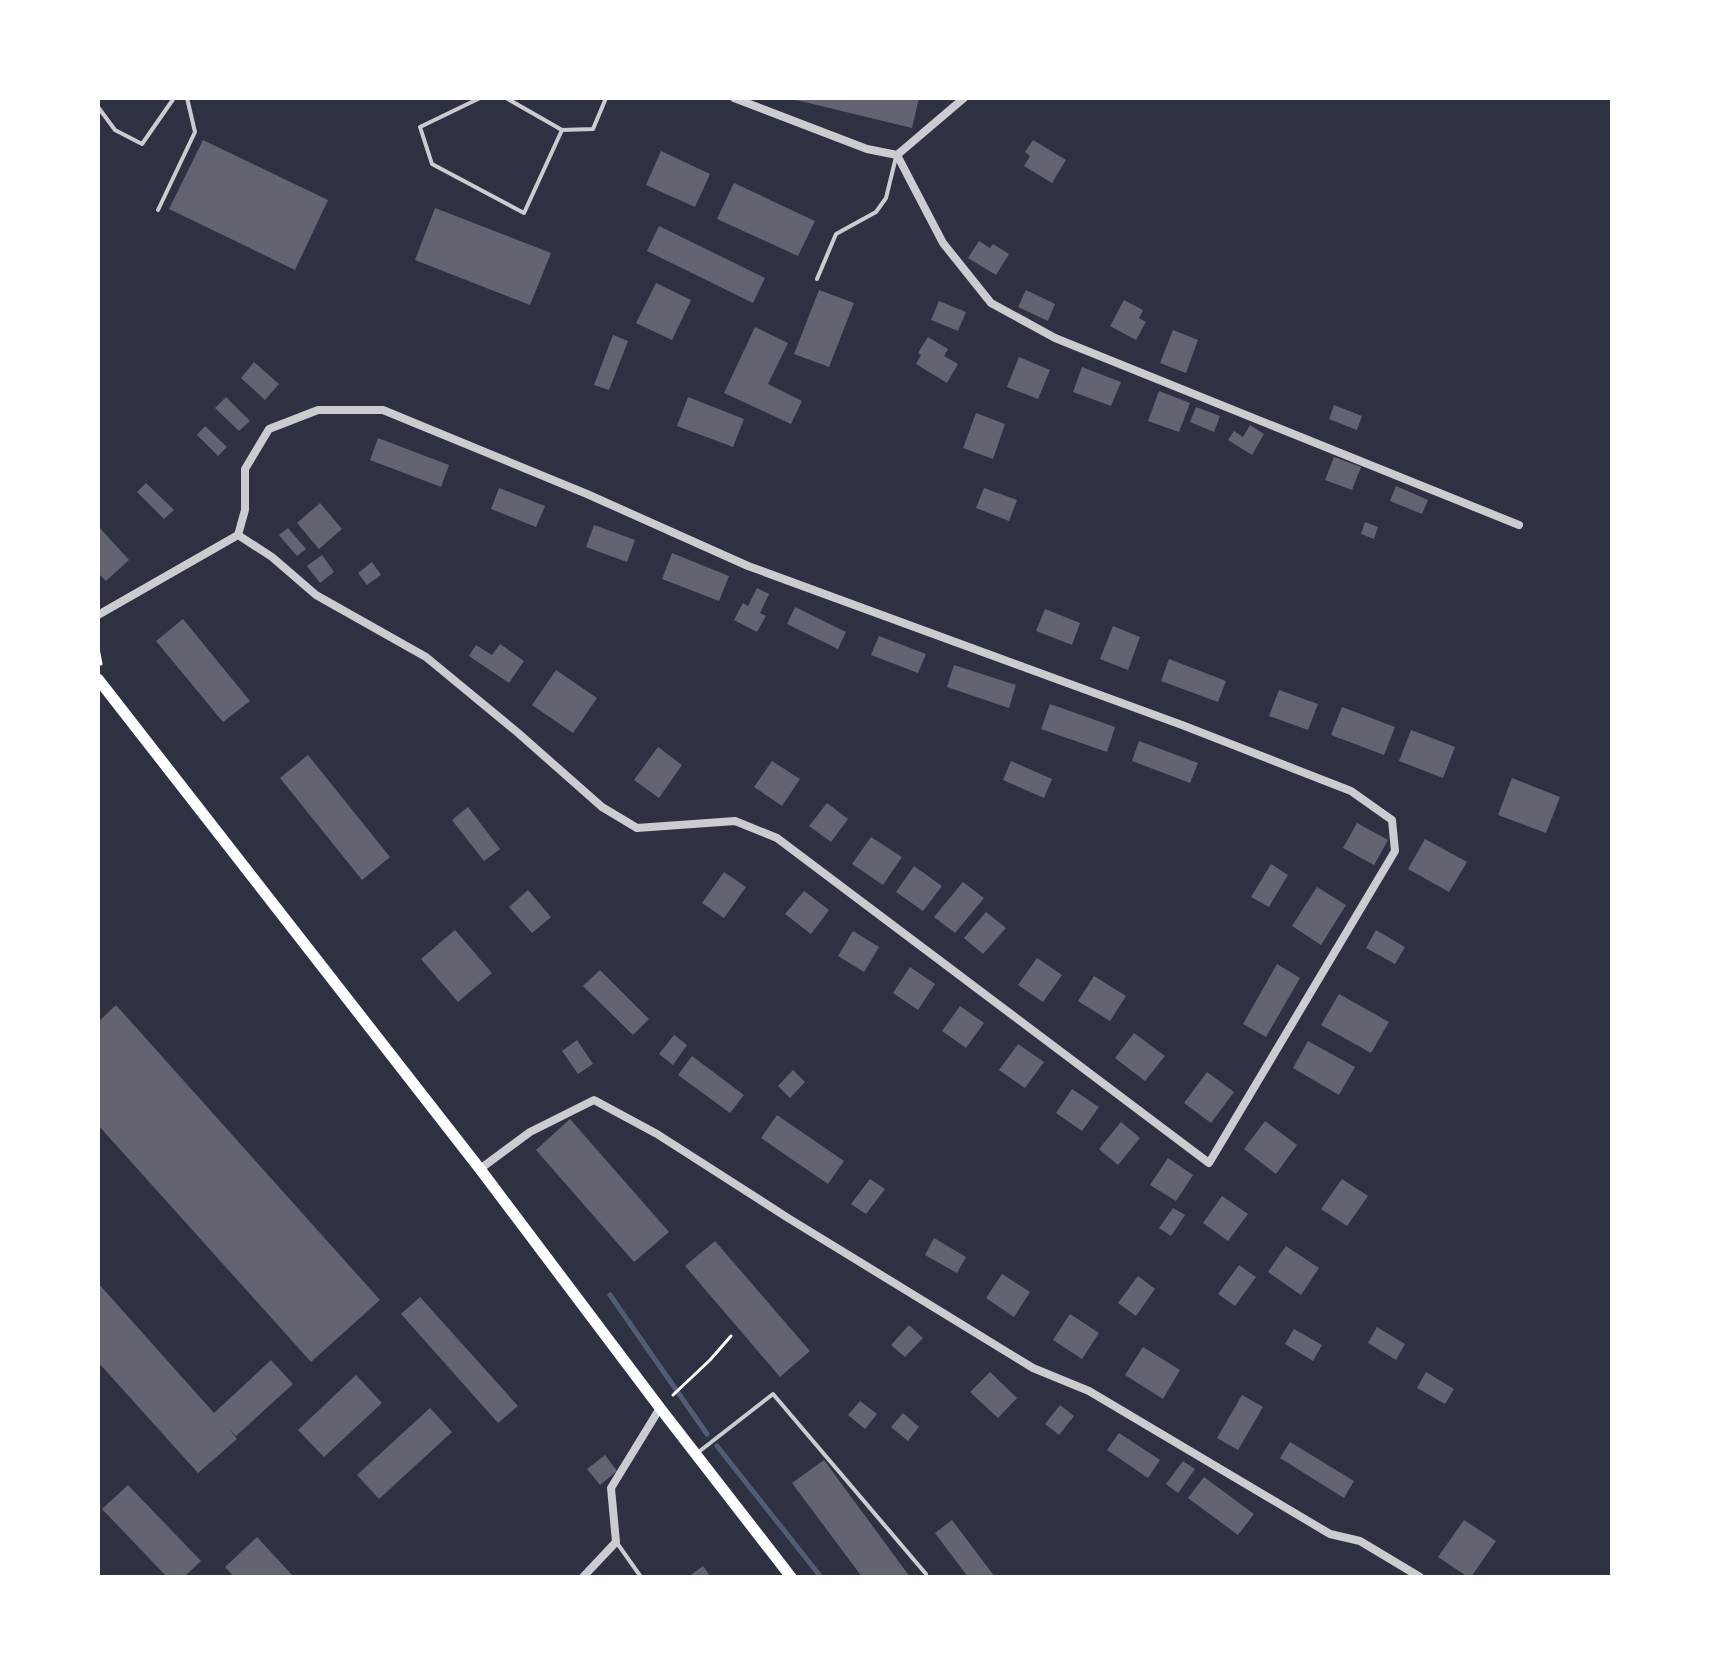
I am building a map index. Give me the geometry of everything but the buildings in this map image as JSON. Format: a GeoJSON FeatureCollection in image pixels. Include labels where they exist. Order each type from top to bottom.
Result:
{"type":"FeatureCollection","features":[{"type":"Feature","properties":{"kind":"main road"},"geometry":{"type":"LineString","coordinates":[[98,679],[480,1169],[791,1577]]}},
{"type":"Feature","properties":{"kind":"street"},"geometry":{"type":"LineString","coordinates":[[734,98],[867,149],[897,155]]}},
{"type":"Feature","properties":{"kind":"street"},"geometry":{"type":"LineString","coordinates":[[897,155],[964,98]]}},
{"type":"Feature","properties":{"kind":"street"},"geometry":{"type":"LineString","coordinates":[[897,155],[943,243],[991,303],[1055,338],[1519,525]]}},
{"type":"Feature","properties":{"kind":"street"},"geometry":{"type":"LineString","coordinates":[[98,615],[238,535],[245,510],[245,469],[269,429],[318,410],[383,410],[587,494],[748,566],[1182,725],[1351,791],[1392,820],[1395,851],[1209,1163],[777,838],[735,821],[637,828],[602,807],[426,657],[316,595],[272,557],[238,535]]}},
{"type":"Feature","properties":{"kind":"street"},"geometry":{"type":"LineString","coordinates":[[480,1169],[530,1132],[594,1100],[657,1134],[1033,1368],[1089,1391],[1330,1534],[1360,1541],[1420,1577]]}},
{"type":"Feature","properties":{"kind":"street"},"geometry":{"type":"LineString","coordinates":[[583,1577],[616,1542],[611,1488],[660,1408]]}},
{"type":"Feature","properties":{"kind":"lane"},"geometry":{"type":"LineString","coordinates":[[98,107],[115,130],[142,144],[174,98]]}},
{"type":"Feature","properties":{"kind":"lane"},"geometry":{"type":"LineString","coordinates":[[158,210],[195,132],[187,98]]}},
{"type":"Feature","properties":{"kind":"lane"},"geometry":{"type":"LineString","coordinates":[[480,98],[420,127],[432,164],[524,213],[562,130]]}},
{"type":"Feature","properties":{"kind":"lane"},"geometry":{"type":"LineString","coordinates":[[506,98],[562,130],[593,129],[606,98]]}},
{"type":"Feature","properties":{"kind":"lane"},"geometry":{"type":"LineString","coordinates":[[817,279],[836,234],[876,212],[886,198],[897,155]]}},
{"type":"Feature","properties":{"kind":"lane"},"geometry":{"type":"LineString","coordinates":[[696,1454],[773,1394],[926,1574]]}},
{"type":"Feature","properties":{"kind":"lane"},"geometry":{"type":"LineString","coordinates":[[616,1542],[641,1577]]}},
{"type":"Feature","properties":{"kind":"path"},"geometry":{"type":"LineString","coordinates":[[98,648],[101,664]]}},
{"type":"Feature","properties":{"kind":"path"},"geometry":{"type":"LineString","coordinates":[[673,1395],[731,1336]]}},
{"type":"Feature","properties":{"kind":"waterway"},"geometry":{"type":"LineString","coordinates":[[610,1295],[707,1434]]}},
{"type":"Feature","properties":{"kind":"waterway"},"geometry":{"type":"LineString","coordinates":[[717,1446],[821,1577]]}}]}
